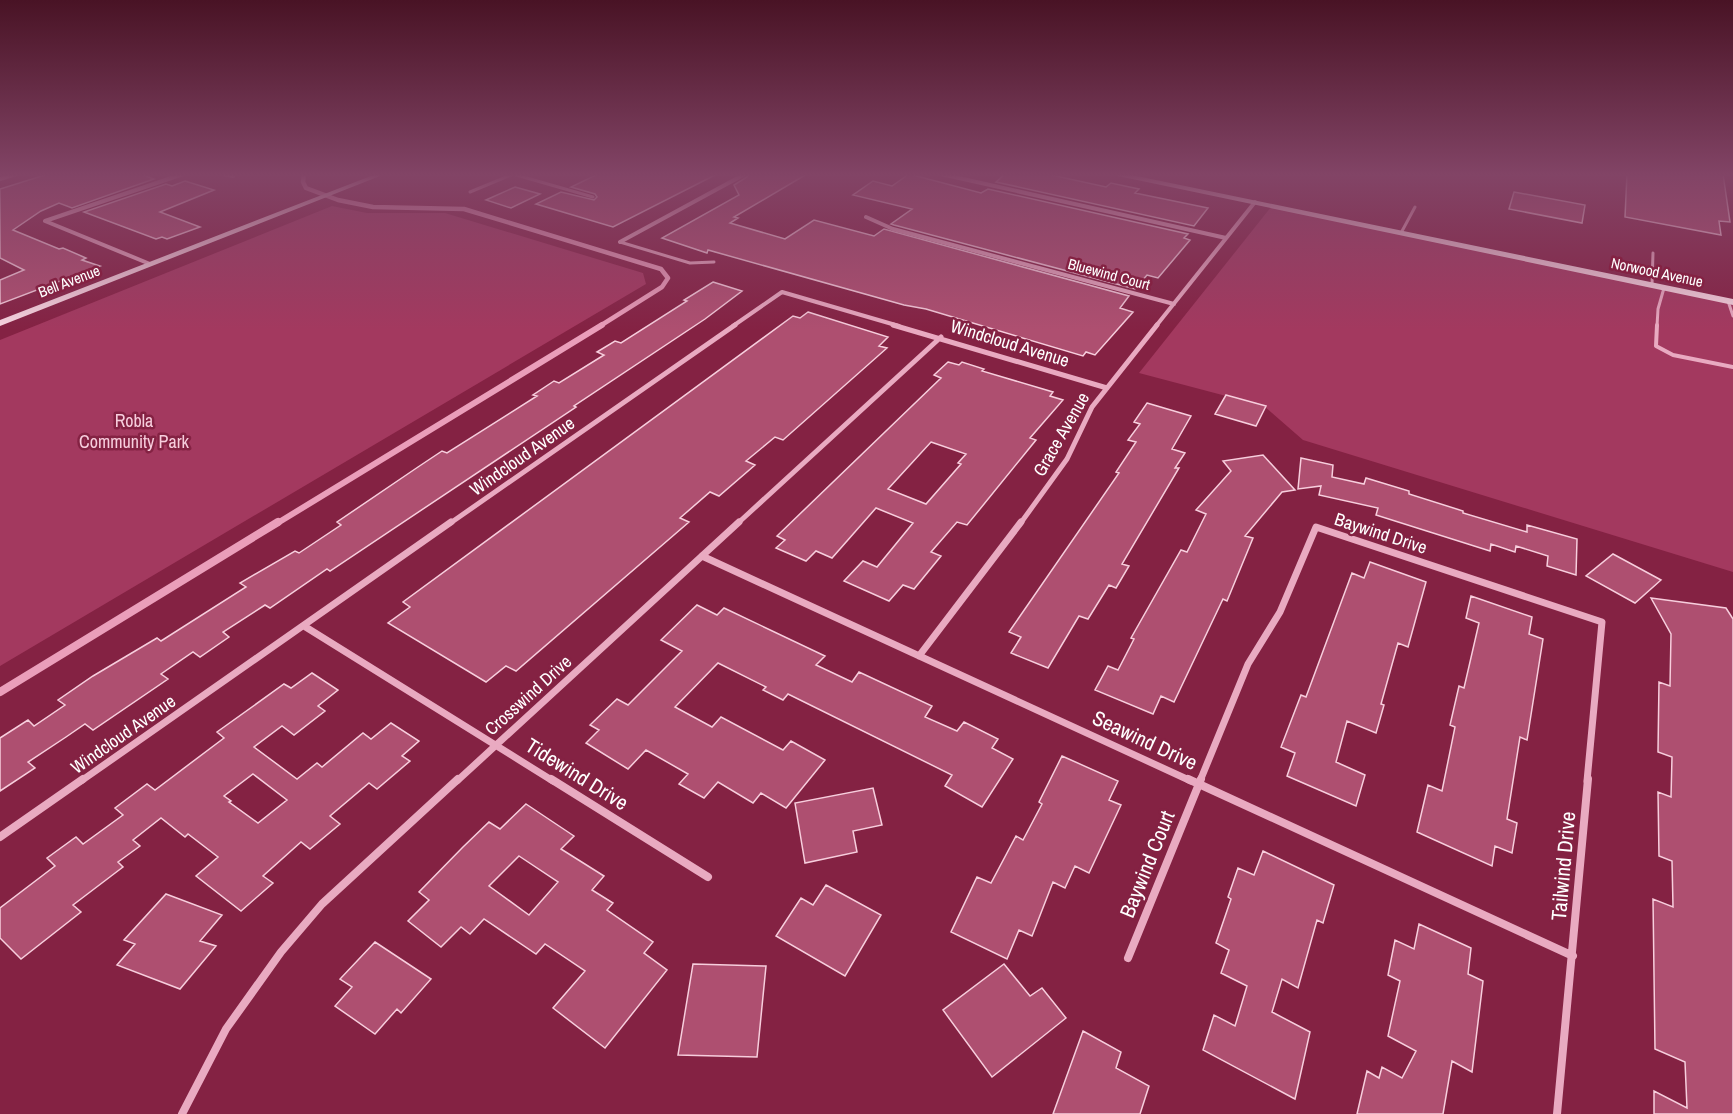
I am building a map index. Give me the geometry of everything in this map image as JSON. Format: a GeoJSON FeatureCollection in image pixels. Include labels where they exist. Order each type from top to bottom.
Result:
{"type":"FeatureCollection","features":[{"type":"Feature","properties":{"kind":"main road","name":"Bell Avenue"},"geometry":{"type":"LineString","coordinates":[[0,322],[248,226]]}},
{"type":"Feature","properties":{"kind":"main road","name":"Norwood Avenue"},"geometry":{"type":"LineString","coordinates":[[1368,226],[1730,301]]}},
{"type":"Feature","properties":{"kind":"street"},"geometry":{"type":"LineString","coordinates":[[57,226],[150,264]]}},
{"type":"Feature","properties":{"kind":"street"},"geometry":{"type":"LineString","coordinates":[[620,242],[649,226]]}},
{"type":"Feature","properties":{"kind":"street","name":"Bluewind Court"},"geometry":{"type":"LineString","coordinates":[[886,226],[1174,304]]}},
{"type":"Feature","properties":{"kind":"street"},"geometry":{"type":"LineString","coordinates":[[1173,226],[1226,238]]}},
{"type":"Feature","properties":{"kind":"street","name":"Grace Avenue"},"geometry":{"type":"LineString","coordinates":[[919,656],[1054,479],[1067,459],[1092,407],[1236,226]]}},
{"type":"Feature","properties":{"kind":"street","name":"Windcloud Avenue"},"geometry":{"type":"LineString","coordinates":[[0,837],[782,292],[874,320],[941,337],[1107,388]]}},
{"type":"Feature","properties":{"kind":"street","name":"Crosswind Drive"},"geometry":{"type":"LineString","coordinates":[[183,1114],[193,1087],[232,1019],[281,950],[322,904],[941,337]]}},
{"type":"Feature","properties":{"kind":"street","name":"Baywind Drive"},"geometry":{"type":"LineString","coordinates":[[1199,784],[1248,664],[1280,612],[1316,527],[1602,622]]}},
{"type":"Feature","properties":{"kind":"street","name":"Seawind Drive"},"geometry":{"type":"LineString","coordinates":[[702,556],[1573,956]]}},
{"type":"Feature","properties":{"kind":"street","name":"Tailwind Drive"},"geometry":{"type":"LineString","coordinates":[[1557,1114],[1602,622]]}},
{"type":"Feature","properties":{"kind":"street","name":"Tidewind Drive"},"geometry":{"type":"LineString","coordinates":[[304,626],[708,877]]}},
{"type":"Feature","properties":{"kind":"street","name":"Baywind Court"},"geometry":{"type":"LineString","coordinates":[[1128,958],[1199,784]]}},
{"type":"Feature","properties":{"kind":"lane"},"geometry":{"type":"LineString","coordinates":[[1401,233],[1405,226]]}},
{"type":"Feature","properties":{"kind":"lane"},"geometry":{"type":"LineString","coordinates":[[620,242],[690,263],[714,262]]}},
{"type":"Feature","properties":{"kind":"lane"},"geometry":{"type":"LineString","coordinates":[[1652,285],[1653,253]]}},
{"type":"Feature","properties":{"kind":"lane"},"geometry":{"type":"LineString","coordinates":[[1664,288],[1658,309],[1656,346],[1673,355],[1733,367]]}},
{"type":"Feature","properties":{"kind":"lane"},"geometry":{"type":"LineString","coordinates":[[1730,301],[1733,316]]}},
{"type":"Feature","properties":{"kind":"green space","name":"Robla Community Park"},"geometry":{"type":"Polygon","coordinates":[[[282,226],[488,226],[643,273],[646,284],[0,666],[0,340],[282,226]]]}},
{"type":"Feature","properties":{"kind":"green space"},"geometry":{"type":"Polygon","coordinates":[[[1256,226],[1363,226],[1733,302],[1733,572],[1303,440],[1264,406],[1139,373],[1256,226]]]}},
{"type":"Feature","properties":{"kind":"building"},"geometry":{"type":"Polygon","coordinates":[[[0,226],[19,226],[13,230],[59,249],[63,248],[86,258],[82,260],[100,266],[0,304],[0,280],[24,270],[0,258],[0,226]]]}},
{"type":"Feature","properties":{"kind":"building"},"geometry":{"type":"Polygon","coordinates":[[[121,226],[200,227],[167,239],[162,237],[156,239],[121,226]]]}},
{"type":"Feature","properties":{"kind":"building"},"geometry":{"type":"Polygon","coordinates":[[[684,226],[740,226],[785,239],[805,226],[836,226],[874,236],[884,229],[1129,296],[1120,308],[1133,312],[1095,355],[1086,352],[1083,356],[926,309],[904,305],[708,250],[707,253],[662,238],[684,226]]]}},
{"type":"Feature","properties":{"kind":"building"},"geometry":{"type":"Polygon","coordinates":[[[898,226],[1152,226],[1188,234],[1184,238],[1190,240],[1158,278],[1147,275],[1135,289],[898,226]]]}},
{"type":"Feature","properties":{"kind":"building"},"geometry":{"type":"Polygon","coordinates":[[[1673,226],[1720,226],[1721,235],[1673,226]]]}},
{"type":"Feature","properties":{"kind":"building"},"geometry":{"type":"Polygon","coordinates":[[[713,282],[742,291],[705,319],[574,406],[576,407],[330,571],[327,569],[270,608],[265,605],[223,632],[229,637],[200,657],[193,652],[161,674],[168,679],[93,730],[85,724],[28,762],[35,768],[0,791],[0,738],[28,720],[34,726],[65,705],[58,700],[93,676],[157,638],[161,641],[246,587],[240,583],[295,551],[299,553],[341,525],[337,522],[442,451],[447,453],[537,396],[533,395],[554,381],[559,383],[604,355],[597,352],[615,341],[621,343],[713,282]]]}},
{"type":"Feature","properties":{"kind":"building"},"geometry":{"type":"Polygon","coordinates":[[[808,312],[888,337],[879,346],[887,348],[783,440],[775,437],[746,461],[755,465],[719,496],[710,492],[680,518],[689,522],[516,671],[506,666],[486,682],[388,623],[410,607],[403,602],[793,316],[800,318],[808,312]]]}},
{"type":"Feature","properties":{"kind":"building"},"geometry":{"type":"Polygon","coordinates":[[[948,362],[959,365],[962,362],[984,369],[982,371],[1053,392],[1050,396],[1063,400],[1030,438],[1036,440],[967,525],[957,522],[931,552],[941,556],[914,589],[903,585],[889,601],[844,581],[863,561],[877,567],[913,523],[876,508],[832,558],[816,551],[806,561],[776,548],[785,540],[777,536],[941,378],[934,375],[948,362]],[[931,442],[888,489],[926,504],[961,464],[958,463],[966,454],[931,442]]]}},
{"type":"Feature","properties":{"kind":"building"},"geometry":{"type":"Polygon","coordinates":[[[1226,395],[1266,406],[1256,426],[1215,414],[1226,395]]]}},
{"type":"Feature","properties":{"kind":"building"},"geometry":{"type":"Polygon","coordinates":[[[1147,403],[1191,416],[1172,449],[1185,453],[1175,468],[1179,468],[1122,564],[1129,566],[1116,588],[1109,585],[1088,619],[1079,616],[1048,668],[1011,653],[1021,637],[1009,632],[1119,473],[1116,472],[1136,442],[1128,440],[1140,424],[1134,422],[1147,403]]]}},
{"type":"Feature","properties":{"kind":"building"},"geometry":{"type":"Polygon","coordinates":[[[1263,455],[1295,490],[1282,492],[1245,536],[1253,538],[1227,601],[1223,599],[1174,702],[1161,696],[1153,714],[1095,690],[1108,666],[1118,670],[1134,639],[1131,638],[1181,550],[1187,552],[1206,514],[1196,510],[1231,471],[1223,461],[1263,455]]]}},
{"type":"Feature","properties":{"kind":"building"},"geometry":{"type":"Polygon","coordinates":[[[1301,458],[1333,465],[1332,477],[1364,484],[1366,478],[1409,491],[1409,494],[1463,511],[1463,513],[1527,532],[1527,525],[1577,539],[1576,575],[1547,566],[1548,556],[1516,546],[1515,552],[1491,544],[1490,551],[1376,515],[1378,508],[1319,495],[1321,486],[1298,489],[1301,458]]]}},
{"type":"Feature","properties":{"kind":"building"},"geometry":{"type":"Polygon","coordinates":[[[1613,554],[1661,580],[1635,603],[1586,576],[1613,554]]]}},
{"type":"Feature","properties":{"kind":"building"},"geometry":{"type":"Polygon","coordinates":[[[1370,562],[1426,582],[1408,647],[1398,643],[1381,704],[1384,705],[1376,733],[1347,721],[1336,762],[1365,775],[1356,806],[1287,776],[1295,753],[1281,747],[1301,695],[1306,697],[1352,573],[1364,578],[1370,562]]]}},
{"type":"Feature","properties":{"kind":"building"},"geometry":{"type":"Polygon","coordinates":[[[1471,596],[1532,617],[1529,634],[1543,639],[1527,740],[1520,737],[1507,819],[1517,823],[1512,853],[1495,846],[1492,866],[1417,832],[1428,785],[1442,791],[1455,727],[1450,725],[1459,686],[1464,688],[1479,623],[1466,618],[1471,596]]]}},
{"type":"Feature","properties":{"kind":"building"},"geometry":{"type":"Polygon","coordinates":[[[1651,598],[1726,608],[1733,619],[1733,1114],[1654,1114],[1654,1091],[1687,1108],[1685,1062],[1655,1049],[1653,899],[1673,907],[1672,861],[1659,856],[1658,792],[1671,797],[1672,757],[1658,752],[1659,682],[1670,686],[1671,634],[1651,598]]]}},
{"type":"Feature","properties":{"kind":"building"},"geometry":{"type":"Polygon","coordinates":[[[697,605],[717,615],[724,608],[825,656],[816,665],[852,682],[859,672],[932,706],[925,717],[957,731],[964,722],[998,739],[992,748],[1013,759],[982,807],[945,786],[952,775],[788,694],[783,700],[763,690],[766,687],[718,663],[675,707],[712,727],[721,717],[783,750],[791,741],[825,760],[786,808],[761,793],[753,803],[718,782],[704,798],[679,784],[688,774],[646,750],[628,769],[586,743],[599,730],[590,725],[617,699],[628,705],[682,651],[661,640],[697,605]]]}},
{"type":"Feature","properties":{"kind":"building"},"geometry":{"type":"Polygon","coordinates":[[[312,673],[338,690],[318,706],[325,711],[294,735],[282,726],[254,747],[297,779],[317,763],[322,767],[363,733],[371,739],[391,723],[419,741],[402,756],[410,761],[377,789],[369,783],[330,816],[340,824],[310,849],[301,842],[263,876],[273,883],[241,911],[196,876],[218,857],[188,834],[185,837],[161,818],[133,840],[140,846],[118,862],[123,867],[73,905],[81,912],[21,959],[0,938],[0,908],[55,866],[47,858],[76,837],[83,844],[123,815],[115,808],[147,784],[155,790],[224,738],[217,732],[284,684],[291,688],[312,673]],[[253,774],[224,796],[258,823],[287,800],[253,774]]]}},
{"type":"Feature","properties":{"kind":"building"},"geometry":{"type":"Polygon","coordinates":[[[1062,756],[1118,781],[1109,800],[1121,805],[1089,873],[1075,866],[1065,888],[1053,882],[1032,936],[1019,930],[1007,959],[951,932],[977,877],[991,883],[1016,836],[1023,840],[1042,804],[1039,802],[1062,756]]]}},
{"type":"Feature","properties":{"kind":"building"},"geometry":{"type":"Polygon","coordinates":[[[873,788],[882,825],[853,831],[857,852],[805,863],[795,803],[873,788]]]}},
{"type":"Feature","properties":{"kind":"building"},"geometry":{"type":"Polygon","coordinates":[[[526,804],[574,836],[561,849],[604,876],[592,890],[613,903],[607,910],[653,942],[644,953],[667,970],[605,1048],[553,1008],[585,971],[545,944],[536,954],[484,919],[470,934],[461,927],[441,947],[408,921],[429,900],[419,892],[463,847],[489,822],[500,829],[526,804]],[[519,856],[489,886],[529,915],[558,882],[519,856]]]}},
{"type":"Feature","properties":{"kind":"building"},"geometry":{"type":"Polygon","coordinates":[[[1263,851],[1334,885],[1323,923],[1317,920],[1298,988],[1282,979],[1272,1012],[1310,1032],[1295,1099],[1203,1050],[1214,1015],[1235,1026],[1247,986],[1221,973],[1229,950],[1216,943],[1231,899],[1228,897],[1238,868],[1254,875],[1263,851]]]}},
{"type":"Feature","properties":{"kind":"building"},"geometry":{"type":"Polygon","coordinates":[[[826,885],[881,915],[845,976],[776,936],[801,898],[813,905],[826,885]]]}},
{"type":"Feature","properties":{"kind":"building"},"geometry":{"type":"Polygon","coordinates":[[[166,894],[222,915],[200,941],[216,946],[180,989],[117,965],[135,944],[124,940],[166,894]]]}},
{"type":"Feature","properties":{"kind":"building"},"geometry":{"type":"Polygon","coordinates":[[[1419,924],[1471,948],[1468,974],[1483,981],[1472,1072],[1452,1061],[1443,1114],[1357,1114],[1367,1071],[1379,1078],[1382,1067],[1402,1078],[1416,1051],[1388,1036],[1400,981],[1388,975],[1395,940],[1414,949],[1419,924]]]}},
{"type":"Feature","properties":{"kind":"building"},"geometry":{"type":"Polygon","coordinates":[[[375,942],[431,979],[401,1013],[397,1009],[375,1034],[335,1006],[352,987],[340,979],[375,942]]]}},
{"type":"Feature","properties":{"kind":"building"},"geometry":{"type":"Polygon","coordinates":[[[693,964],[766,966],[757,1057],[678,1055],[693,964]]]}},
{"type":"Feature","properties":{"kind":"building"},"geometry":{"type":"Polygon","coordinates":[[[1004,964],[1030,996],[1042,988],[1066,1018],[992,1077],[943,1010],[1004,964]]]}},
{"type":"Feature","properties":{"kind":"building"},"geometry":{"type":"Polygon","coordinates":[[[1083,1031],[1121,1052],[1116,1068],[1149,1086],[1140,1114],[1053,1114],[1083,1031]]]}},
{"type":"Feature","properties":{"kind":"waterway"},"geometry":{"type":"LineString","coordinates":[[520,226],[661,269],[668,278],[662,287],[600,326]]}},
{"type":"Feature","properties":{"kind":"waterway"},"geometry":{"type":"LineString","coordinates":[[276,524],[602,325]]}},
{"type":"Feature","properties":{"kind":"waterway"},"geometry":{"type":"LineString","coordinates":[[0,692],[278,522]]}}]}
